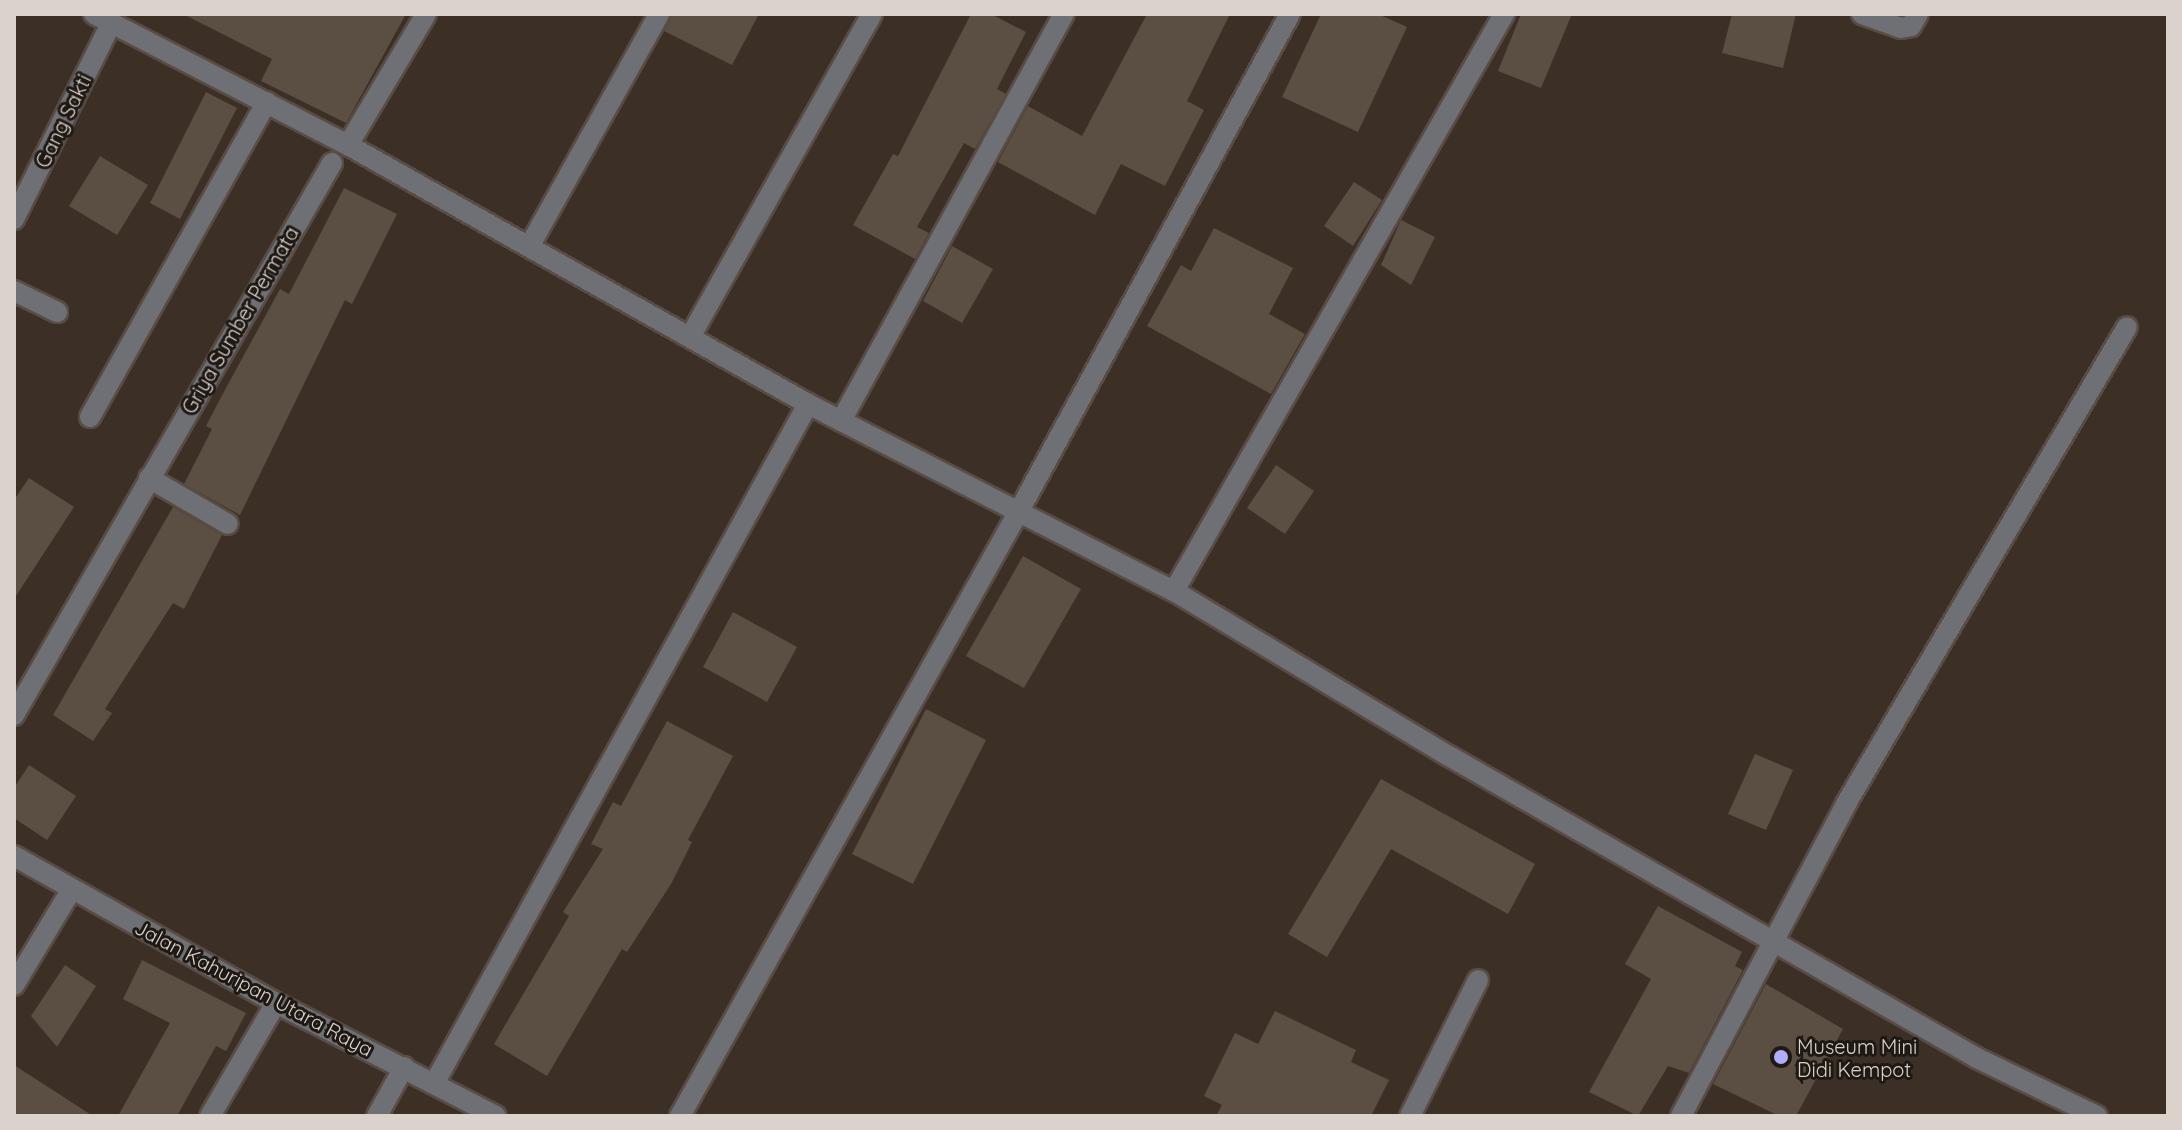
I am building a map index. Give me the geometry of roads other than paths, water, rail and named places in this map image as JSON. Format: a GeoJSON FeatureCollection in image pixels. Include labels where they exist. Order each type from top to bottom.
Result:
{"type":"FeatureCollection","features":[{"type":"Feature","properties":{"kind":"street"},"geometry":{"type":"LineString","coordinates":[[348,145],[426,14]]}},
{"type":"Feature","properties":{"kind":"street"},"geometry":{"type":"LineString","coordinates":[[529,247],[659,14]]}},
{"type":"Feature","properties":{"kind":"street"},"geometry":{"type":"LineString","coordinates":[[690,337],[872,14]]}},
{"type":"Feature","properties":{"kind":"street"},"geometry":{"type":"LineString","coordinates":[[841,421],[1064,14]]}},
{"type":"Feature","properties":{"kind":"street"},"geometry":{"type":"LineString","coordinates":[[680,1116],[1019,511],[1290,14]]}},
{"type":"Feature","properties":{"kind":"street"},"geometry":{"type":"LineString","coordinates":[[1174,591],[1504,14]]}},
{"type":"Feature","properties":{"kind":"street"},"geometry":{"type":"LineString","coordinates":[[1862,14],[1901,28],[1911,26],[1918,14]]}},
{"type":"Feature","properties":{"kind":"street"},"geometry":{"type":"LineString","coordinates":[[103,18],[348,145],[808,404],[1174,591],[1449,756],[1977,1058],[2097,1116]]}},
{"type":"Feature","properties":{"kind":"street","name":"Gang Sakti"},"geometry":{"type":"LineString","coordinates":[[14,219],[103,18]]}},
{"type":"Feature","properties":{"kind":"street"},"geometry":{"type":"LineString","coordinates":[[90,417],[267,102]]}},
{"type":"Feature","properties":{"kind":"street","name":"Griya Sumber Permata"},"geometry":{"type":"LineString","coordinates":[[14,715],[332,163]]}},
{"type":"Feature","properties":{"kind":"street"},"geometry":{"type":"LineString","coordinates":[[14,291],[57,312]]}},
{"type":"Feature","properties":{"kind":"street"},"geometry":{"type":"LineString","coordinates":[[1681,1116],[1898,712],[2127,327]]}},
{"type":"Feature","properties":{"kind":"street"},"geometry":{"type":"LineString","coordinates":[[435,1082],[808,404]]}},
{"type":"Feature","properties":{"kind":"street"},"geometry":{"type":"LineString","coordinates":[[149,478],[228,524]]}},
{"type":"Feature","properties":{"kind":"street","name":"Jalan Kahuripan Utara Raya"},"geometry":{"type":"LineString","coordinates":[[14,856],[276,1003],[496,1116]]}},
{"type":"Feature","properties":{"kind":"street"},"geometry":{"type":"LineString","coordinates":[[14,985],[72,889]]}},
{"type":"Feature","properties":{"kind":"street"},"geometry":{"type":"LineString","coordinates":[[1410,1116],[1478,980]]}},
{"type":"Feature","properties":{"kind":"street"},"geometry":{"type":"LineString","coordinates":[[210,1116],[276,1003]]}},
{"type":"Feature","properties":{"kind":"street"},"geometry":{"type":"LineString","coordinates":[[377,1116],[404,1067]]}},
{"type":"Feature","properties":{"kind":"place","name":"Museum Mini Didi Kempot"},"geometry":{"type":"Point","coordinates":[1781,1057]}}]}
